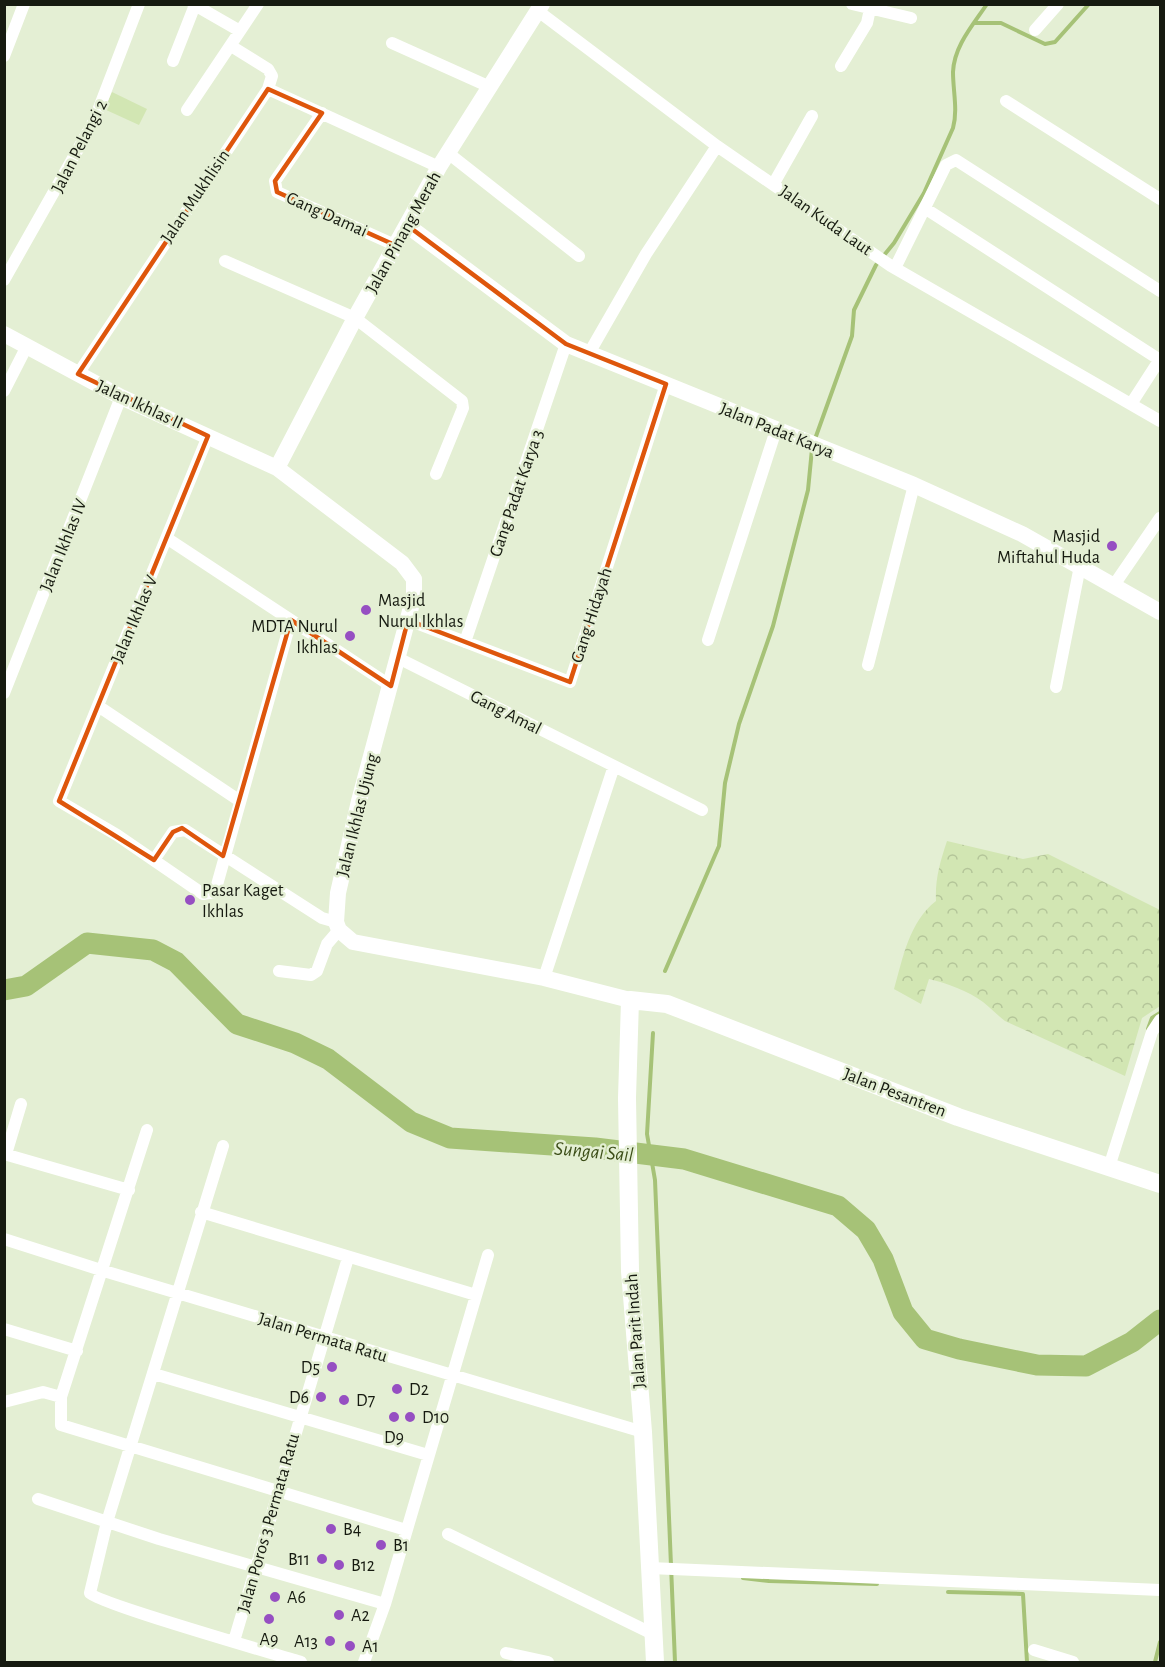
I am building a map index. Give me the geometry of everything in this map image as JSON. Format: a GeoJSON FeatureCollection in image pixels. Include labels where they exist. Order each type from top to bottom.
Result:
{"type":"FeatureCollection","features":[{"type":"Feature","properties":{"kind":"main road","name":"Jalan Parit Indah"},"geometry":{"type":"LineString","coordinates":[[630,1000],[627,1098],[630,1271],[655,1569],[653,1634],[655,1662]]}},
{"type":"Feature","properties":{"kind":"main road","name":"Jalan Pesantren"},"geometry":{"type":"LineString","coordinates":[[630,1000],[667,1004],[968,1121],[1161,1184]]}},
{"type":"Feature","properties":{"kind":"street"},"geometry":{"type":"LineString","coordinates":[[4,56],[24,4]]}},
{"type":"Feature","properties":{"kind":"street","name":"Jalan Pelangi 2"},"geometry":{"type":"LineString","coordinates":[[4,280],[94,121],[140,4]]}},
{"type":"Feature","properties":{"kind":"street"},"geometry":{"type":"LineString","coordinates":[[187,110],[258,4]]}},
{"type":"Feature","properties":{"kind":"street"},"geometry":{"type":"LineString","coordinates":[[852,4],[911,18]]}},
{"type":"Feature","properties":{"kind":"street"},"geometry":{"type":"LineString","coordinates":[[1035,30],[1058,4]]}},
{"type":"Feature","properties":{"kind":"street"},"geometry":{"type":"LineString","coordinates":[[173,61],[194,5],[240,31]]}},
{"type":"Feature","properties":{"kind":"street","name":"Jalan Pinang Merah"},"geometry":{"type":"LineString","coordinates":[[278,468],[355,318],[443,160],[540,8]]}},
{"type":"Feature","properties":{"kind":"street","name":"Jalan Kuda Laut"},"geometry":{"type":"LineString","coordinates":[[540,8],[717,146],[774,183],[874,255],[1161,421]]}},
{"type":"Feature","properties":{"kind":"street"},"geometry":{"type":"LineString","coordinates":[[841,66],[867,23],[870,9]]}},
{"type":"Feature","properties":{"kind":"street"},"geometry":{"type":"LineString","coordinates":[[392,43],[490,87]]}},
{"type":"Feature","properties":{"kind":"street"},"geometry":{"type":"LineString","coordinates":[[231,46],[268,69],[272,76],[268,89],[321,113],[443,160],[579,256]]}},
{"type":"Feature","properties":{"kind":"street","name":"Jalan Mukhlisin"},"geometry":{"type":"LineString","coordinates":[[78,374],[268,89]]}},
{"type":"Feature","properties":{"kind":"street"},"geometry":{"type":"LineString","coordinates":[[1006,101],[1161,199]]}},
{"type":"Feature","properties":{"kind":"street","name":"Gang Damai"},"geometry":{"type":"LineString","coordinates":[[321,113],[276,181],[278,192],[397,246]]}},
{"type":"Feature","properties":{"kind":"street"},"geometry":{"type":"LineString","coordinates":[[774,183],[812,116]]}},
{"type":"Feature","properties":{"kind":"street"},"geometry":{"type":"LineString","coordinates":[[588,355],[646,254],[717,146]]}},
{"type":"Feature","properties":{"kind":"street"},"geometry":{"type":"LineString","coordinates":[[893,267],[926,209],[946,165],[956,160],[1161,291]]}},
{"type":"Feature","properties":{"kind":"street"},"geometry":{"type":"LineString","coordinates":[[926,209],[1160,359],[1131,404]]}},
{"type":"Feature","properties":{"kind":"street","name":"Jalan Padat Karya"},"geometry":{"type":"LineString","coordinates":[[408,226],[566,344],[588,355],[666,384],[914,485],[1022,534],[1161,612]]}},
{"type":"Feature","properties":{"kind":"street"},"geometry":{"type":"LineString","coordinates":[[225,261],[355,318],[462,401],[463,408],[436,474]]}},
{"type":"Feature","properties":{"kind":"street","name":"Jalan Ikhlas II"},"geometry":{"type":"LineString","coordinates":[[4,334],[121,397],[278,468]]}},
{"type":"Feature","properties":{"kind":"street","name":"Gang Padat Karya 3"},"geometry":{"type":"LineString","coordinates":[[465,642],[566,344]]}},
{"type":"Feature","properties":{"kind":"street"},"geometry":{"type":"LineString","coordinates":[[4,391],[27,346]]}},
{"type":"Feature","properties":{"kind":"street","name":"Gang Hidayah"},"geometry":{"type":"LineString","coordinates":[[408,620],[570,682],[666,384]]}},
{"type":"Feature","properties":{"kind":"street","name":"Jalan Ikhlas IV"},"geometry":{"type":"LineString","coordinates":[[4,693],[121,397]]}},
{"type":"Feature","properties":{"kind":"street"},"geometry":{"type":"LineString","coordinates":[[708,640],[776,429]]}},
{"type":"Feature","properties":{"kind":"street","name":"Jalan Ikhlas V"},"geometry":{"type":"LineString","coordinates":[[154,860],[59,801],[168,539],[208,436]]}},
{"type":"Feature","properties":{"kind":"street","name":"Jalan Ikhlas Ujung"},"geometry":{"type":"LineString","coordinates":[[278,468],[407,568],[414,579],[408,620],[359,801],[338,893],[337,926]]}},
{"type":"Feature","properties":{"kind":"street"},"geometry":{"type":"LineString","coordinates":[[868,665],[914,485]]}},
{"type":"Feature","properties":{"kind":"street"},"geometry":{"type":"LineString","coordinates":[[1114,585],[1161,518]]}},
{"type":"Feature","properties":{"kind":"street"},"geometry":{"type":"LineString","coordinates":[[168,539],[391,686]]}},
{"type":"Feature","properties":{"kind":"street"},"geometry":{"type":"LineString","coordinates":[[1056,687],[1080,566]]}},
{"type":"Feature","properties":{"kind":"street"},"geometry":{"type":"LineString","coordinates":[[291,620],[223,856],[215,892],[203,894],[154,860],[172,832],[179,829],[223,856],[322,918],[337,926],[353,942],[544,978],[630,1000]]}},
{"type":"Feature","properties":{"kind":"street","name":"Gang Amal"},"geometry":{"type":"LineString","coordinates":[[398,658],[702,810]]}},
{"type":"Feature","properties":{"kind":"street"},"geometry":{"type":"LineString","coordinates":[[98,706],[240,801]]}},
{"type":"Feature","properties":{"kind":"street"},"geometry":{"type":"LineString","coordinates":[[544,978],[614,766]]}},
{"type":"Feature","properties":{"kind":"street"},"geometry":{"type":"LineString","coordinates":[[279,971],[311,975],[316,971],[337,926]]}},
{"type":"Feature","properties":{"kind":"street"},"geometry":{"type":"LineString","coordinates":[[1109,1167],[1152,1032],[1161,1020]]}},
{"type":"Feature","properties":{"kind":"street"},"geometry":{"type":"LineString","coordinates":[[21,1104],[5,1154],[129,1190]]}},
{"type":"Feature","properties":{"kind":"street"},"geometry":{"type":"LineString","coordinates":[[147,1130],[104,1271],[61,1397],[61,1425],[406,1530]]}},
{"type":"Feature","properties":{"kind":"street"},"geometry":{"type":"LineString","coordinates":[[223,1146],[107,1522],[91,1595],[301,1662]]}},
{"type":"Feature","properties":{"kind":"street"},"geometry":{"type":"LineString","coordinates":[[201,1212],[476,1295]]}},
{"type":"Feature","properties":{"kind":"street","name":"Jalan Permata Ratu"},"geometry":{"type":"LineString","coordinates":[[4,1239],[643,1432]]}},
{"type":"Feature","properties":{"kind":"street"},"geometry":{"type":"LineString","coordinates":[[364,1662],[385,1604],[488,1255]]}},
{"type":"Feature","properties":{"kind":"street","name":"Jalan Poros 3 Permata Ratu"},"geometry":{"type":"LineString","coordinates":[[234,1641],[299,1416],[348,1258]]}},
{"type":"Feature","properties":{"kind":"street"},"geometry":{"type":"LineString","coordinates":[[4,1329],[77,1351]]}},
{"type":"Feature","properties":{"kind":"street"},"geometry":{"type":"LineString","coordinates":[[154,1374],[428,1455]]}},
{"type":"Feature","properties":{"kind":"street"},"geometry":{"type":"LineString","coordinates":[[4,1402],[43,1392],[61,1397]]}},
{"type":"Feature","properties":{"kind":"street"},"geometry":{"type":"LineString","coordinates":[[38,1499],[107,1522],[385,1604]]}},
{"type":"Feature","properties":{"kind":"street"},"geometry":{"type":"LineString","coordinates":[[448,1534],[653,1634]]}},
{"type":"Feature","properties":{"kind":"street"},"geometry":{"type":"LineString","coordinates":[[655,1569],[688,1568],[1161,1590]]}},
{"type":"Feature","properties":{"kind":"street"},"geometry":{"type":"LineString","coordinates":[[1034,1650],[1073,1662]]}},
{"type":"Feature","properties":{"kind":"street"},"geometry":{"type":"LineString","coordinates":[[506,1653],[548,1662]]}},
{"type":"Feature","properties":{"kind":"highlighted area"},"geometry":{"type":"Polygon","coordinates":[[[268,89],[322,113],[275,181],[277,192],[397,246],[408,226],[566,344],[666,384],[570,682],[408,620],[391,686],[291,620],[223,856],[182,828],[173,832],[154,860],[59,801],[208,436],[78,374],[268,89]]]}},
{"type":"Feature","properties":{"kind":"green space"},"geometry":{"type":"Polygon","coordinates":[[[112,92],[147,109],[139,125],[104,109],[112,92]]]}},
{"type":"Feature","properties":{"kind":"green space"},"geometry":{"type":"Polygon","coordinates":[[[947,841],[1023,859],[1048,854],[1160,910],[1160,1006],[1142,1018],[1125,1076],[1005,1021],[977,998],[950,985],[929,979],[921,1004],[894,989],[913,930],[919,919],[936,901],[938,871],[947,841]]]}},
{"type":"Feature","properties":{"kind":"waterway"},"geometry":{"type":"LineString","coordinates":[[815,439],[852,336],[854,310],[876,265],[894,243],[924,193],[953,128],[954,62],[965,36],[987,4]]}},
{"type":"Feature","properties":{"kind":"waterway"},"geometry":{"type":"LineString","coordinates":[[974,23],[1001,23],[1045,44],[1055,42],[1089,4]]}},
{"type":"Feature","properties":{"kind":"waterway"},"geometry":{"type":"LineString","coordinates":[[665,971],[719,846],[725,783],[739,724],[773,626],[808,490],[812,449]]}},
{"type":"Feature","properties":{"kind":"waterway","name":"Sungai Sail"},"geometry":{"type":"LineString","coordinates":[[4,990],[26,986],[87,943],[153,950],[176,962],[237,1024],[295,1043],[328,1059],[411,1122],[450,1138],[595,1148],[684,1159],[838,1206],[866,1230],[883,1259],[903,1312],[925,1339],[959,1349],[1037,1365],[1086,1366],[1132,1342],[1160,1320]]}},
{"type":"Feature","properties":{"kind":"waterway"},"geometry":{"type":"LineString","coordinates":[[1148,1029],[1152,1018],[1160,1013]]}},
{"type":"Feature","properties":{"kind":"waterway"},"geometry":{"type":"LineString","coordinates":[[653,1033],[647,1134],[655,1180],[675,1662]]}},
{"type":"Feature","properties":{"kind":"waterway"},"geometry":{"type":"LineString","coordinates":[[743,1578],[769,1581],[877,1584]]}},
{"type":"Feature","properties":{"kind":"waterway"},"geometry":{"type":"LineString","coordinates":[[948,1592],[1023,1594],[1027,1662]]}},
{"type":"Feature","properties":{"kind":"waterway"},"geometry":{"type":"LineString","coordinates":[[1155,1662],[1160,1642]]}},
{"type":"Feature","properties":{"kind":"place","name":"Masjid Miftahul Huda"},"geometry":{"type":"Point","coordinates":[1112,546]}},
{"type":"Feature","properties":{"kind":"place","name":"Masjid Nurul Ikhlas"},"geometry":{"type":"Point","coordinates":[366,610]}},
{"type":"Feature","properties":{"kind":"place","name":"MDTA Nurul Ikhlas"},"geometry":{"type":"Point","coordinates":[350,636]}},
{"type":"Feature","properties":{"kind":"place","name":"Pasar Kaget Ikhlas"},"geometry":{"type":"Point","coordinates":[190,900]}},
{"type":"Feature","properties":{"kind":"place","name":"D5"},"geometry":{"type":"Point","coordinates":[332,1367]}},
{"type":"Feature","properties":{"kind":"place","name":"D2"},"geometry":{"type":"Point","coordinates":[397,1389]}},
{"type":"Feature","properties":{"kind":"place","name":"D6"},"geometry":{"type":"Point","coordinates":[321,1397]}},
{"type":"Feature","properties":{"kind":"place","name":"D7"},"geometry":{"type":"Point","coordinates":[344,1400]}},
{"type":"Feature","properties":{"kind":"place","name":"D9"},"geometry":{"type":"Point","coordinates":[394,1417]}},
{"type":"Feature","properties":{"kind":"place","name":"D10"},"geometry":{"type":"Point","coordinates":[410,1417]}},
{"type":"Feature","properties":{"kind":"place","name":"B4"},"geometry":{"type":"Point","coordinates":[331,1529]}},
{"type":"Feature","properties":{"kind":"place","name":"B1"},"geometry":{"type":"Point","coordinates":[381,1545]}},
{"type":"Feature","properties":{"kind":"place","name":"B11"},"geometry":{"type":"Point","coordinates":[322,1559]}},
{"type":"Feature","properties":{"kind":"place","name":"B12"},"geometry":{"type":"Point","coordinates":[339,1565]}},
{"type":"Feature","properties":{"kind":"place","name":"A6"},"geometry":{"type":"Point","coordinates":[275,1597]}},
{"type":"Feature","properties":{"kind":"place","name":"A2"},"geometry":{"type":"Point","coordinates":[339,1615]}},
{"type":"Feature","properties":{"kind":"place","name":"A9"},"geometry":{"type":"Point","coordinates":[269,1619]}},
{"type":"Feature","properties":{"kind":"place","name":"A13"},"geometry":{"type":"Point","coordinates":[330,1641]}},
{"type":"Feature","properties":{"kind":"place","name":"A1"},"geometry":{"type":"Point","coordinates":[350,1646]}}]}
